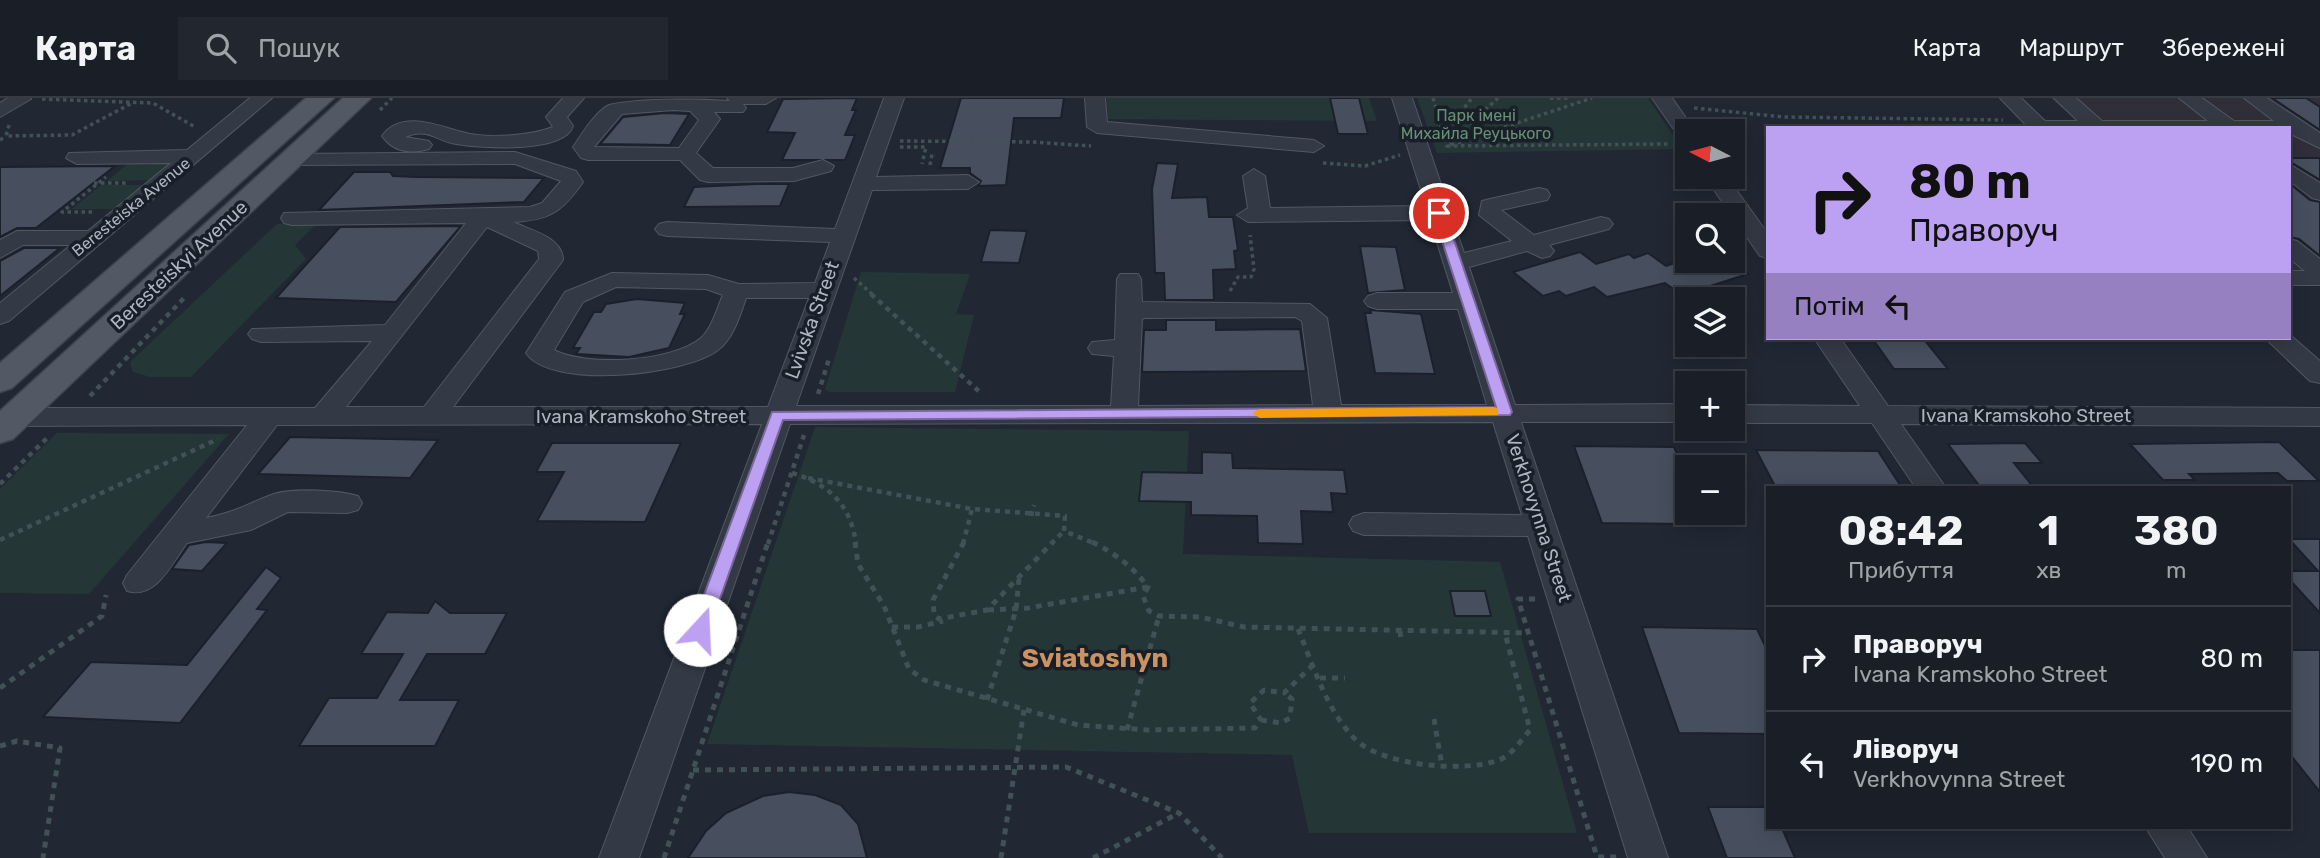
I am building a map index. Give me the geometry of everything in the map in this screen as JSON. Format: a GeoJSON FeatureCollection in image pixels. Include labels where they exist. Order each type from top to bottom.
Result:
{"type":"FeatureCollection","features":[{"type":"Feature","properties":{"kind":"main road","name":"Beresteiskyi Avenue"},"geometry":{"type":"LineString","coordinates":[[0,381],[321,98]]}},
{"type":"Feature","properties":{"kind":"main road","name":"Beresteiskyi Avenue"},"geometry":{"type":"LineString","coordinates":[[8,424],[358,98]]}},
{"type":"Feature","properties":{"kind":"street","name":"Beresteiska Avenue"},"geometry":{"type":"LineString","coordinates":[[0,316],[262,98]]}},
{"type":"Feature","properties":{"kind":"street"},"geometry":{"type":"LineString","coordinates":[[422,145],[400,144],[393,136],[407,128],[425,128],[449,132],[456,138],[510,141],[543,138],[562,130],[556,117],[574,98]]}},
{"type":"Feature","properties":{"kind":"street"},"geometry":{"type":"LineString","coordinates":[[708,175],[685,154],[588,155],[583,147],[616,109],[637,102],[695,105],[766,98]]}},
{"type":"Feature","properties":{"kind":"street","name":"Lvivska Street"},"geometry":{"type":"LineString","coordinates":[[618,858],[792,421],[823,290],[872,164],[894,98]]}},
{"type":"Feature","properties":{"kind":"street"},"geometry":{"type":"LineString","coordinates":[[1095,98],[1097,127],[1314,146]]}},
{"type":"Feature","properties":{"kind":"street","name":"Verkhovynna Street"},"geometry":{"type":"LineString","coordinates":[[1402,98],[1648,858]]}},
{"type":"Feature","properties":{"kind":"street"},"geometry":{"type":"LineString","coordinates":[[2010,98],[2040,126]]}},
{"type":"Feature","properties":{"kind":"street"},"geometry":{"type":"LineString","coordinates":[[2064,98],[2097,126]]}},
{"type":"Feature","properties":{"kind":"street"},"geometry":{"type":"LineString","coordinates":[[2189,98],[2229,126]]}},
{"type":"Feature","properties":{"kind":"street"},"geometry":{"type":"LineString","coordinates":[[2254,98],[2320,142]]}},
{"type":"Feature","properties":{"kind":"street"},"geometry":{"type":"LineString","coordinates":[[5,114],[21,99]]}},
{"type":"Feature","properties":{"kind":"street"},"geometry":{"type":"LineString","coordinates":[[1664,101],[1675,127]]}},
{"type":"Feature","properties":{"kind":"street"},"geometry":{"type":"LineString","coordinates":[[685,154],[710,118],[695,105]]}},
{"type":"Feature","properties":{"kind":"street"},"geometry":{"type":"LineString","coordinates":[[2291,127],[2296,127]]}},
{"type":"Feature","properties":{"kind":"street"},"geometry":{"type":"LineString","coordinates":[[77,158],[194,156]]}},
{"type":"Feature","properties":{"kind":"street"},"geometry":{"type":"LineString","coordinates":[[292,160],[515,158],[535,161],[549,174],[568,176],[572,183],[550,208],[533,214],[292,218]]}},
{"type":"Feature","properties":{"kind":"street"},"geometry":{"type":"LineString","coordinates":[[845,160],[968,183]]}},
{"type":"Feature","properties":{"kind":"street"},"geometry":{"type":"LineString","coordinates":[[667,173],[794,174],[813,166],[872,164]]}},
{"type":"Feature","properties":{"kind":"street"},"geometry":{"type":"LineString","coordinates":[[2291,173],[2320,193]]}},
{"type":"Feature","properties":{"kind":"street"},"geometry":{"type":"LineString","coordinates":[[1254,176],[1254,215],[1439,213]]}},
{"type":"Feature","properties":{"kind":"street"},"geometry":{"type":"LineString","coordinates":[[1724,189],[1766,248]]}},
{"type":"Feature","properties":{"kind":"street"},"geometry":{"type":"LineString","coordinates":[[1537,248],[1490,215],[1490,206],[1539,195]]}},
{"type":"Feature","properties":{"kind":"street"},"geometry":{"type":"LineString","coordinates":[[322,417],[392,333],[483,216]]}},
{"type":"Feature","properties":{"kind":"street"},"geometry":{"type":"LineString","coordinates":[[430,416],[551,260],[551,253],[546,246],[483,216]]}},
{"type":"Feature","properties":{"kind":"street"},"geometry":{"type":"LineString","coordinates":[[1455,263],[1537,248],[1601,224]]}},
{"type":"Feature","properties":{"kind":"street"},"geometry":{"type":"LineString","coordinates":[[667,229],[843,236]]}},
{"type":"Feature","properties":{"kind":"street"},"geometry":{"type":"LineString","coordinates":[[0,251],[17,238],[93,238]]}},
{"type":"Feature","properties":{"kind":"street"},"geometry":{"type":"LineString","coordinates":[[2291,248],[2320,271]]}},
{"type":"Feature","properties":{"kind":"street"},"geometry":{"type":"LineString","coordinates":[[2291,278],[2320,278]]}},
{"type":"Feature","properties":{"kind":"street"},"geometry":{"type":"LineString","coordinates":[[1124,414],[1129,279]]}},
{"type":"Feature","properties":{"kind":"street"},"geometry":{"type":"LineString","coordinates":[[737,291],[712,343],[693,355],[647,365],[566,365],[549,362],[539,353],[574,297],[612,280],[708,282],[737,291],[823,290]]}},
{"type":"Feature","properties":{"kind":"street"},"geometry":{"type":"LineString","coordinates":[[1377,301],[1468,301]]}},
{"type":"Feature","properties":{"kind":"street"},"geometry":{"type":"LineString","coordinates":[[1129,316],[1139,310],[1301,309],[1314,318],[1328,413]]}},
{"type":"Feature","properties":{"kind":"street"},"geometry":{"type":"LineString","coordinates":[[261,334],[392,333]]}},
{"type":"Feature","properties":{"kind":"street"},"geometry":{"type":"LineString","coordinates":[[1827,340],[1930,486]]}},
{"type":"Feature","properties":{"kind":"street"},"geometry":{"type":"LineString","coordinates":[[2280,340],[2320,375]]}},
{"type":"Feature","properties":{"kind":"street"},"geometry":{"type":"LineString","coordinates":[[1101,348],[1128,348]]}},
{"type":"Feature","properties":{"kind":"street","name":"Ivana Kramskoho Street"},"geometry":{"type":"LineString","coordinates":[[8,424],[430,416],[792,421],[1124,414],[1675,413]]}},
{"type":"Feature","properties":{"kind":"street","name":"Ivana Kramskoho Street"},"geometry":{"type":"LineString","coordinates":[[1745,414],[2320,417]]}},
{"type":"Feature","properties":{"kind":"street"},"geometry":{"type":"LineString","coordinates":[[139,583],[268,418]]}},
{"type":"Feature","properties":{"kind":"street"},"geometry":{"type":"LineString","coordinates":[[178,534],[240,523],[284,502],[347,503]]}},
{"type":"Feature","properties":{"kind":"street"},"geometry":{"type":"LineString","coordinates":[[1364,524],[1541,526]]}},
{"type":"Feature","properties":{"kind":"street"},"geometry":{"type":"LineString","coordinates":[[2167,829],[2186,858]]}},
{"type":"Feature","properties":{"kind":"path"},"geometry":{"type":"LineString","coordinates":[[1433,98],[1447,146]]}},
{"type":"Feature","properties":{"kind":"path"},"geometry":{"type":"LineString","coordinates":[[1434,137],[1443,135],[1472,98]]}},
{"type":"Feature","properties":{"kind":"path"},"geometry":{"type":"LineString","coordinates":[[1447,146],[1498,98]]}},
{"type":"Feature","properties":{"kind":"path"},"geometry":{"type":"LineString","coordinates":[[1549,98],[1572,98]]}},
{"type":"Feature","properties":{"kind":"path"},"geometry":{"type":"LineString","coordinates":[[1447,146],[1592,98]]}},
{"type":"Feature","properties":{"kind":"path"},"geometry":{"type":"LineString","coordinates":[[21,99],[153,103],[197,128]]}},
{"type":"Feature","properties":{"kind":"path"},"geometry":{"type":"LineString","coordinates":[[0,140],[6,136],[72,135],[100,117],[136,101]]}},
{"type":"Feature","properties":{"kind":"path"},"geometry":{"type":"LineString","coordinates":[[1664,101],[1784,117],[2005,120]]}},
{"type":"Feature","properties":{"kind":"path"},"geometry":{"type":"LineString","coordinates":[[5,114],[6,136]]}},
{"type":"Feature","properties":{"kind":"path"},"geometry":{"type":"LineString","coordinates":[[93,117],[100,117]]}},
{"type":"Feature","properties":{"kind":"path"},"geometry":{"type":"LineString","coordinates":[[1438,147],[1675,139]]}},
{"type":"Feature","properties":{"kind":"path"},"geometry":{"type":"LineString","coordinates":[[872,164],[926,147],[921,168],[925,168],[928,154],[934,154],[930,163]]}},
{"type":"Feature","properties":{"kind":"path"},"geometry":{"type":"LineString","coordinates":[[101,212],[62,212],[131,157]]}},
{"type":"Feature","properties":{"kind":"path"},"geometry":{"type":"LineString","coordinates":[[97,183],[137,183]]}},
{"type":"Feature","properties":{"kind":"path"},"geometry":{"type":"LineString","coordinates":[[1220,310],[1238,277],[1251,277],[1254,270],[1254,215]]}},
{"type":"Feature","properties":{"kind":"path"},"geometry":{"type":"LineString","coordinates":[[854,278],[985,397]]}},
{"type":"Feature","properties":{"kind":"path"},"geometry":{"type":"LineString","coordinates":[[83,402],[181,301]]}},
{"type":"Feature","properties":{"kind":"path"},"geometry":{"type":"LineString","coordinates":[[664,858],[792,473],[792,421]]}},
{"type":"Feature","properties":{"kind":"path"},"geometry":{"type":"LineString","coordinates":[[0,484],[56,430]]}},
{"type":"Feature","properties":{"kind":"path"},"geometry":{"type":"LineString","coordinates":[[0,540],[225,436]]}},
{"type":"Feature","properties":{"kind":"path"},"geometry":{"type":"LineString","coordinates":[[792,473],[972,509],[1065,516],[1064,531],[987,610]]}},
{"type":"Feature","properties":{"kind":"path"},"geometry":{"type":"LineString","coordinates":[[808,478],[844,504],[854,531],[858,564],[884,606],[909,669],[924,680],[1078,725],[1127,730],[1255,728],[1261,720]]}},
{"type":"Feature","properties":{"kind":"path"},"geometry":{"type":"LineString","coordinates":[[1032,514],[1034,505]]}},
{"type":"Feature","properties":{"kind":"path"},"geometry":{"type":"LineString","coordinates":[[951,619],[939,619],[934,615],[933,600],[966,538],[972,509]]}},
{"type":"Feature","properties":{"kind":"path"},"geometry":{"type":"LineString","coordinates":[[1064,531],[1116,553],[1134,566],[1148,587]]}},
{"type":"Feature","properties":{"kind":"path"},"geometry":{"type":"LineString","coordinates":[[987,700],[1016,610],[1019,577]]}},
{"type":"Feature","properties":{"kind":"path"},"geometry":{"type":"LineString","coordinates":[[892,627],[918,627],[987,610],[1016,610],[1148,587]]}},
{"type":"Feature","properties":{"kind":"path"},"geometry":{"type":"LineString","coordinates":[[1148,587],[1143,596],[1149,611],[1159,616],[1200,617],[1244,627],[1528,633]]}},
{"type":"Feature","properties":{"kind":"path"},"geometry":{"type":"LineString","coordinates":[[0,688],[102,616],[106,595]]}},
{"type":"Feature","properties":{"kind":"path"},"geometry":{"type":"LineString","coordinates":[[1518,599],[1597,857]]}},
{"type":"Feature","properties":{"kind":"path"},"geometry":{"type":"LineString","coordinates":[[1127,730],[1159,616]]}},
{"type":"Feature","properties":{"kind":"path"},"geometry":{"type":"LineString","coordinates":[[1298,629],[1320,678],[1356,740],[1395,760],[1442,766],[1502,759],[1530,730],[1505,633]]}},
{"type":"Feature","properties":{"kind":"path"},"geometry":{"type":"LineString","coordinates":[[1400,631],[1401,640]]}},
{"type":"Feature","properties":{"kind":"path"},"geometry":{"type":"LineString","coordinates":[[1284,693],[1314,664]]}},
{"type":"Feature","properties":{"kind":"path"},"geometry":{"type":"LineString","coordinates":[[1320,678],[1345,678]]}},
{"type":"Feature","properties":{"kind":"path"},"geometry":{"type":"LineString","coordinates":[[1264,690],[1284,693],[1292,699],[1292,716],[1285,722],[1261,720],[1250,703],[1255,696],[1264,690]]}},
{"type":"Feature","properties":{"kind":"path"},"geometry":{"type":"LineString","coordinates":[[1001,858],[1024,710]]}},
{"type":"Feature","properties":{"kind":"path"},"geometry":{"type":"LineString","coordinates":[[1434,719],[1442,766]]}},
{"type":"Feature","properties":{"kind":"path"},"geometry":{"type":"LineString","coordinates":[[0,746],[17,741],[60,748],[43,858]]}},
{"type":"Feature","properties":{"kind":"path"},"geometry":{"type":"LineString","coordinates":[[693,770],[1066,767],[1179,813],[1222,858]]}},
{"type":"Feature","properties":{"kind":"path"},"geometry":{"type":"LineString","coordinates":[[1093,858],[1179,813]]}},
{"type":"Feature","properties":{"kind":"shaded area"},"geometry":{"type":"Polygon","coordinates":[[[2050,98],[2320,98],[2320,283],[2291,284],[2291,126],[2084,126],[2050,98]]]}},
{"type":"Feature","properties":{"kind":"green space"},"geometry":{"type":"Polygon","coordinates":[[[1107,98],[1369,98],[1377,121],[1108,119],[1107,98]]]}},
{"type":"Feature","properties":{"kind":"green space","name":"Парк імені Михайла Реуцького"},"geometry":{"type":"Polygon","coordinates":[[[1417,98],[1648,98],[1675,138],[1675,149],[1437,153],[1417,98]]]}},
{"type":"Feature","properties":{"kind":"green space"},"geometry":{"type":"Polygon","coordinates":[[[135,158],[182,158],[154,180],[107,181],[135,158]]]}},
{"type":"Feature","properties":{"kind":"green space"},"geometry":{"type":"Polygon","coordinates":[[[101,185],[147,185],[118,209],[72,209],[101,185]]]}},
{"type":"Feature","properties":{"kind":"green space"},"geometry":{"type":"Polygon","coordinates":[[[277,224],[314,226],[295,245],[306,259],[191,377],[150,377],[133,372],[130,362],[277,224]]]}},
{"type":"Feature","properties":{"kind":"green space"},"geometry":{"type":"Polygon","coordinates":[[[861,272],[970,274],[956,314],[974,315],[955,392],[829,392],[825,389],[861,272]]]}},
{"type":"Feature","properties":{"kind":"green space"},"geometry":{"type":"Polygon","coordinates":[[[815,427],[1189,431],[1183,554],[1500,562],[1577,833],[1309,833],[1292,755],[707,744],[815,427]]]}},
{"type":"Feature","properties":{"kind":"green space"},"geometry":{"type":"Polygon","coordinates":[[[57,433],[229,434],[89,594],[0,593],[0,489],[57,433]]]}},
{"type":"Feature","properties":{"kind":"building"},"geometry":{"type":"Polygon","coordinates":[[[857,98],[852,110],[856,110],[845,135],[855,135],[845,160],[782,160],[795,133],[767,132],[783,99],[857,98]]]}},
{"type":"Feature","properties":{"kind":"building"},"geometry":{"type":"Polygon","coordinates":[[[961,98],[1064,98],[1061,118],[1014,118],[1006,185],[978,186],[981,181],[970,173],[970,168],[940,168],[961,98]]]}},
{"type":"Feature","properties":{"kind":"building"},"geometry":{"type":"Polygon","coordinates":[[[1330,98],[1359,98],[1368,134],[1338,134],[1330,98]]]}},
{"type":"Feature","properties":{"kind":"building"},"geometry":{"type":"Polygon","coordinates":[[[2272,98],[2306,98],[2320,107],[2320,130],[2272,98]]]}},
{"type":"Feature","properties":{"kind":"building"},"geometry":{"type":"Polygon","coordinates":[[[689,114],[670,145],[600,144],[623,117],[689,114]]]}},
{"type":"Feature","properties":{"kind":"building"},"geometry":{"type":"Polygon","coordinates":[[[2291,158],[2320,158],[2320,180],[2291,162],[2291,158]]]}},
{"type":"Feature","properties":{"kind":"building"},"geometry":{"type":"Polygon","coordinates":[[[1157,163],[1178,164],[1172,198],[1207,197],[1209,217],[1233,217],[1238,250],[1234,251],[1236,269],[1213,270],[1214,300],[1165,300],[1164,273],[1155,273],[1152,189],[1157,163]]]}},
{"type":"Feature","properties":{"kind":"building"},"geometry":{"type":"Polygon","coordinates":[[[115,166],[36,228],[17,228],[0,237],[0,167],[115,166]]]}},
{"type":"Feature","properties":{"kind":"building"},"geometry":{"type":"Polygon","coordinates":[[[354,172],[390,172],[393,176],[417,177],[544,178],[524,202],[319,210],[354,172]]]}},
{"type":"Feature","properties":{"kind":"building"},"geometry":{"type":"Polygon","coordinates":[[[789,184],[780,206],[684,207],[694,187],[789,184]]]}},
{"type":"Feature","properties":{"kind":"building"},"geometry":{"type":"Polygon","coordinates":[[[2291,185],[2310,200],[2320,202],[2320,256],[2299,239],[2291,237],[2291,185]]]}},
{"type":"Feature","properties":{"kind":"building"},"geometry":{"type":"Polygon","coordinates":[[[461,226],[396,302],[276,298],[340,227],[461,226]]]}},
{"type":"Feature","properties":{"kind":"building"},"geometry":{"type":"Polygon","coordinates":[[[990,230],[1027,231],[1019,263],[981,262],[990,230]]]}},
{"type":"Feature","properties":{"kind":"building"},"geometry":{"type":"Polygon","coordinates":[[[1360,246],[1396,247],[1405,290],[1368,293],[1360,246]]]}},
{"type":"Feature","properties":{"kind":"building"},"geometry":{"type":"Polygon","coordinates":[[[24,248],[60,248],[0,296],[0,261],[24,248]]]}},
{"type":"Feature","properties":{"kind":"building"},"geometry":{"type":"Polygon","coordinates":[[[1580,252],[1596,264],[1629,254],[1634,258],[1648,253],[1666,266],[1675,263],[1675,273],[1748,274],[1707,287],[1675,287],[1675,290],[1665,283],[1607,297],[1594,287],[1566,296],[1559,291],[1543,296],[1513,272],[1580,252]]]}},
{"type":"Feature","properties":{"kind":"building"},"geometry":{"type":"Polygon","coordinates":[[[637,299],[685,303],[680,314],[685,314],[669,348],[629,357],[576,354],[580,348],[573,348],[594,312],[601,312],[606,304],[637,299]]]}},
{"type":"Feature","properties":{"kind":"building"},"geometry":{"type":"Polygon","coordinates":[[[1370,310],[1421,314],[1435,374],[1375,373],[1365,313],[1371,313],[1370,310]]]}},
{"type":"Feature","properties":{"kind":"building"},"geometry":{"type":"Polygon","coordinates":[[[1166,320],[1216,320],[1216,330],[1300,329],[1306,371],[1142,372],[1144,330],[1166,330],[1166,320]]]}},
{"type":"Feature","properties":{"kind":"building"},"geometry":{"type":"Polygon","coordinates":[[[1873,340],[1925,340],[1948,369],[1894,369],[1873,340]]]}},
{"type":"Feature","properties":{"kind":"building"},"geometry":{"type":"Polygon","coordinates":[[[290,437],[438,440],[410,478],[258,474],[290,437]]]}},
{"type":"Feature","properties":{"kind":"building"},"geometry":{"type":"Polygon","coordinates":[[[2279,442],[2319,481],[2287,481],[2278,473],[2189,474],[2195,480],[2163,480],[2130,444],[2279,442]]]}},
{"type":"Feature","properties":{"kind":"building"},"geometry":{"type":"Polygon","coordinates":[[[552,443],[681,443],[645,522],[537,521],[564,472],[536,472],[552,443]]]}},
{"type":"Feature","properties":{"kind":"building"},"geometry":{"type":"Polygon","coordinates":[[[2025,443],[2042,463],[2014,463],[2032,486],[1980,486],[1948,444],[2025,443]]]}},
{"type":"Feature","properties":{"kind":"building"},"geometry":{"type":"Polygon","coordinates":[[[1574,446],[1674,447],[1677,455],[1675,455],[1675,524],[1602,523],[1574,446]]]}},
{"type":"Feature","properties":{"kind":"building"},"geometry":{"type":"Polygon","coordinates":[[[1756,450],[1878,451],[1901,486],[1775,486],[1756,450]]]}},
{"type":"Feature","properties":{"kind":"building"},"geometry":{"type":"Polygon","coordinates":[[[1202,452],[1232,453],[1233,468],[1344,470],[1347,494],[1331,493],[1333,512],[1301,511],[1303,544],[1258,543],[1257,516],[1191,515],[1191,502],[1139,501],[1142,472],[1202,473],[1202,452]]]}},
{"type":"Feature","properties":{"kind":"building"},"geometry":{"type":"Polygon","coordinates":[[[2291,539],[2320,539],[2320,613],[2291,581],[2291,571],[2318,571],[2291,539]]]}},
{"type":"Feature","properties":{"kind":"building"},"geometry":{"type":"Polygon","coordinates":[[[206,542],[227,543],[202,571],[172,569],[189,545],[206,542]]]}},
{"type":"Feature","properties":{"kind":"building"},"geometry":{"type":"Polygon","coordinates":[[[266,567],[281,578],[257,609],[267,610],[180,723],[43,717],[91,662],[187,665],[266,567]]]}},
{"type":"Feature","properties":{"kind":"building"},"geometry":{"type":"Polygon","coordinates":[[[1450,591],[1485,591],[1491,616],[1455,616],[1450,591]]]}},
{"type":"Feature","properties":{"kind":"building"},"geometry":{"type":"Polygon","coordinates":[[[435,601],[450,613],[507,613],[485,654],[427,654],[400,700],[459,700],[435,746],[299,746],[329,698],[377,698],[403,654],[361,654],[387,612],[428,613],[435,601]]]}},
{"type":"Feature","properties":{"kind":"building"},"geometry":{"type":"Polygon","coordinates":[[[1642,627],[1757,629],[1766,648],[1766,734],[1679,733],[1642,627]]]}},
{"type":"Feature","properties":{"kind":"building"},"geometry":{"type":"Polygon","coordinates":[[[2291,650],[2320,650],[2320,792],[2291,756],[2291,650]]]}},
{"type":"Feature","properties":{"kind":"building"},"geometry":{"type":"Polygon","coordinates":[[[789,792],[815,795],[841,805],[858,824],[867,858],[688,858],[706,831],[726,813],[763,796],[789,792]]]}},
{"type":"Feature","properties":{"kind":"building"},"geometry":{"type":"Polygon","coordinates":[[[1708,807],[1766,807],[1766,829],[1782,829],[1795,858],[1727,858],[1708,807]]]}},
{"type":"Feature","properties":{"kind":"slow traffic"},"geometry":{"type":"LineString","coordinates":[[1260,413],[1493,412]]}},
{"type":"Feature","properties":{"kind":"district","name":"Sviatoshyn"},"geometry":{"type":"Point","coordinates":[1095,658]}},
{"type":"Feature","properties":{"kind":"route"},"geometry":{"type":"LineString","coordinates":[[700,630],[777,415],[1505,412],[1439,213]]}}]}
